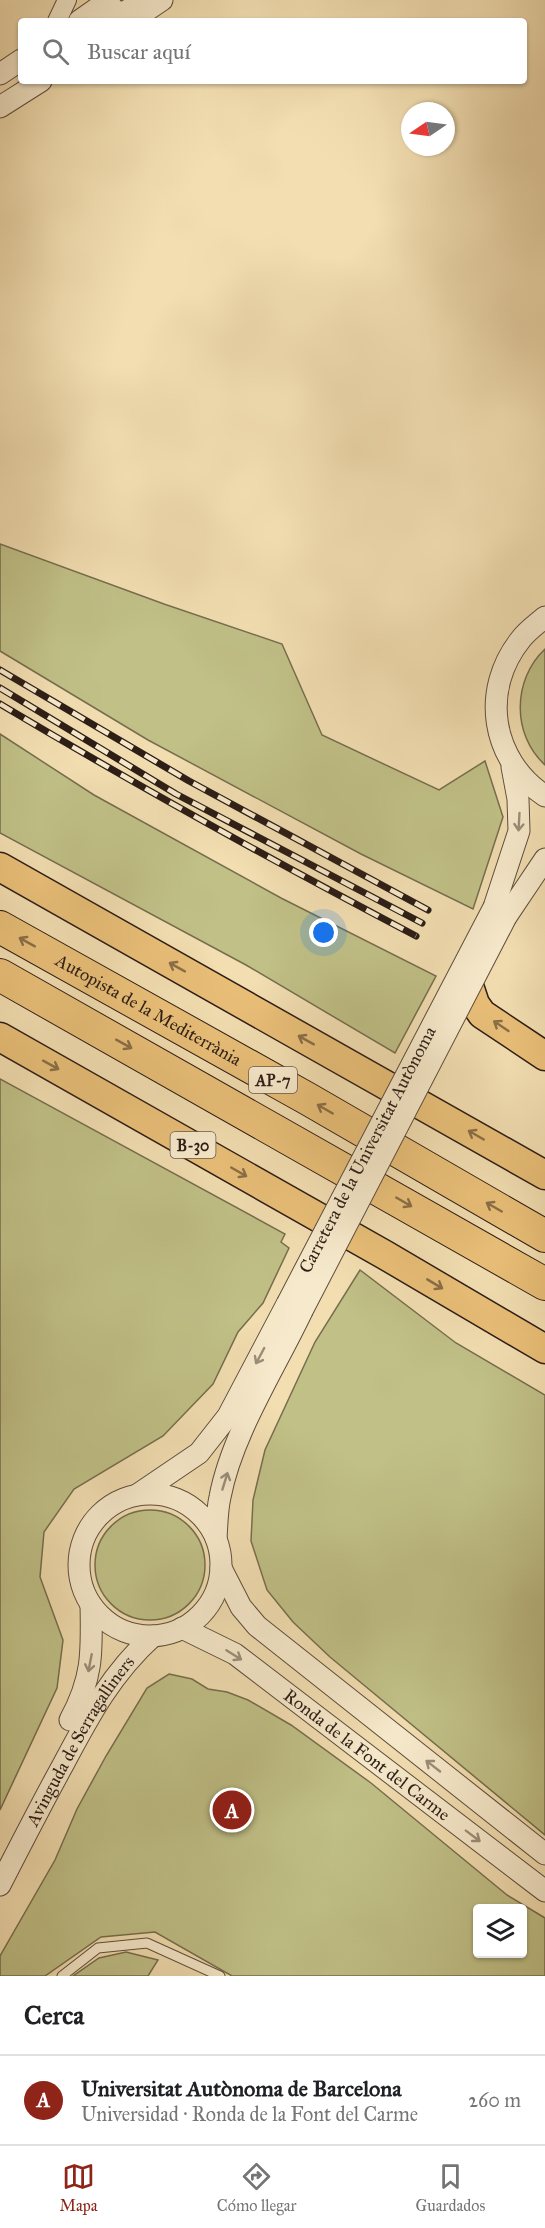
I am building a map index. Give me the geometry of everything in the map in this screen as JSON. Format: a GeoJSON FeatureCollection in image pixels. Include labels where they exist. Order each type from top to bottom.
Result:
{"type":"FeatureCollection","features":[{"type":"Feature","properties":{"kind":"highway"},"geometry":{"type":"LineString","coordinates":[[0,867],[545,1175]]}},
{"type":"Feature","properties":{"kind":"highway","name":"Autopista de la Mediterrània"},"geometry":{"type":"LineString","coordinates":[[0,927],[308,1099],[545,1236]]}},
{"type":"Feature","properties":{"kind":"highway","name":"AP-7"},"geometry":{"type":"LineString","coordinates":[[0,975],[271,1126],[545,1284]]}},
{"type":"Feature","properties":{"kind":"highway"},"geometry":{"type":"LineString","coordinates":[[469,986],[482,1014],[545,1056]]}},
{"type":"Feature","properties":{"kind":"highway","name":"B-30"},"geometry":{"type":"LineString","coordinates":[[0,1037],[365,1243],[545,1349]]}},
{"type":"Feature","properties":{"kind":"street"},"geometry":{"type":"LineString","coordinates":[[58,18],[67,0]]}},
{"type":"Feature","properties":{"kind":"street"},"geometry":{"type":"LineString","coordinates":[[88,18],[140,0]]}},
{"type":"Feature","properties":{"kind":"street"},"geometry":{"type":"LineString","coordinates":[[114,9],[162,0]]}},
{"type":"Feature","properties":{"kind":"street"},"geometry":{"type":"LineString","coordinates":[[0,74],[18,62]]}},
{"type":"Feature","properties":{"kind":"street"},"geometry":{"type":"LineString","coordinates":[[0,107],[36,84]]}},
{"type":"Feature","properties":{"kind":"street"},"geometry":{"type":"LineString","coordinates":[[545,617],[520,640],[503,670],[497,690],[498,725],[502,746],[512,764],[527,782],[545,796]]}},
{"type":"Feature","properties":{"kind":"street","name":"Carretera de la Universitat Autònoma"},"geometry":{"type":"LineString","coordinates":[[137,1495],[199,1453],[228,1416],[294,1308],[469,986],[500,912],[519,831],[518,800],[512,764]]}},
{"type":"Feature","properties":{"kind":"street","name":"Carretera de la Universitat Autònoma"},"geometry":{"type":"LineString","coordinates":[[216,1538],[220,1496],[230,1462],[294,1308],[500,912],[545,859]]}},
{"type":"Feature","properties":{"kind":"street"},"geometry":{"type":"LineString","coordinates":[[137,1495],[165,1495],[184,1502],[205,1520],[216,1538],[221,1568],[216,1590],[210,1604],[195,1620],[182,1629],[153,1636],[132,1634],[118,1628],[101,1616],[92,1605],[80,1578],[79,1563],[83,1541],[93,1522],[116,1502],[137,1495]]}},
{"type":"Feature","properties":{"kind":"street","name":"Ronda de la Font del Carme"},"geometry":{"type":"LineString","coordinates":[[221,1568],[241,1607],[257,1626],[545,1854]]}},
{"type":"Feature","properties":{"kind":"street","name":"Avinguda de Serragalliners"},"geometry":{"type":"LineString","coordinates":[[0,1858],[83,1696],[92,1655],[92,1605]]}},
{"type":"Feature","properties":{"kind":"street","name":"Ronda de la Font del Carme"},"geometry":{"type":"LineString","coordinates":[[182,1629],[235,1654],[545,1891]]}},
{"type":"Feature","properties":{"kind":"street","name":"Avinguda de Serragalliners"},"geometry":{"type":"LineString","coordinates":[[0,1885],[95,1704],[126,1662],[153,1636]]}},
{"type":"Feature","properties":{"kind":"lane"},"geometry":{"type":"LineString","coordinates":[[62,1976],[98,1948],[147,1943],[220,1976]]}},
{"type":"Feature","properties":{"kind":"green space"},"geometry":{"type":"Polygon","coordinates":[[[0,544],[282,644],[322,735],[439,790],[485,761],[503,817],[473,909],[361,854],[148,740],[0,651],[0,544]]]}},
{"type":"Feature","properties":{"kind":"green space"},"geometry":{"type":"Polygon","coordinates":[[[545,649],[545,765],[534,753],[526,739],[520,707],[526,676],[545,649]]]}},
{"type":"Feature","properties":{"kind":"green space"},"geometry":{"type":"Polygon","coordinates":[[[0,734],[94,795],[281,898],[436,976],[395,1053],[246,965],[0,833],[0,734]]]}},
{"type":"Feature","properties":{"kind":"green space"},"geometry":{"type":"Polygon","coordinates":[[[0,1079],[285,1234],[281,1242],[289,1248],[263,1303],[238,1332],[213,1384],[163,1436],[74,1489],[44,1532],[40,1577],[63,1640],[57,1688],[0,1810],[0,1079]]]}},
{"type":"Feature","properties":{"kind":"green space"},"geometry":{"type":"Polygon","coordinates":[[[360,1270],[456,1343],[545,1395],[545,1835],[330,1657],[293,1622],[267,1590],[251,1541],[253,1500],[265,1450],[315,1342],[360,1270]]]}},
{"type":"Feature","properties":{"kind":"green space"},"geometry":{"type":"Polygon","coordinates":[[[150,1510],[171,1515],[189,1526],[200,1544],[205,1565],[200,1586],[189,1604],[171,1615],[150,1620],[129,1615],[111,1604],[100,1586],[95,1565],[100,1544],[111,1526],[129,1515],[150,1510]]]}},
{"type":"Feature","properties":{"kind":"green space"},"geometry":{"type":"Polygon","coordinates":[[[169,1674],[192,1679],[208,1689],[227,1692],[248,1700],[291,1725],[371,1783],[507,1895],[522,1904],[473,1904],[473,1958],[527,1958],[527,1907],[545,1918],[545,1976],[232,1976],[155,1932],[101,1937],[45,1976],[0,1976],[0,1956],[55,1860],[77,1809],[147,1688],[169,1674]]]}},
{"type":"Feature","properties":{"kind":"green space"},"geometry":{"type":"Polygon","coordinates":[[[126,1952],[158,1960],[148,1976],[73,1976],[99,1958],[126,1952]]]}},
{"type":"Feature","properties":{"kind":"railway"},"geometry":{"type":"LineString","coordinates":[[0,670],[189,781],[428,910]]}},
{"type":"Feature","properties":{"kind":"railway"},"geometry":{"type":"LineString","coordinates":[[0,688],[176,794],[422,923]]}},
{"type":"Feature","properties":{"kind":"railway"},"geometry":{"type":"LineString","coordinates":[[0,704],[206,823],[416,936]]}},
{"type":"Feature","properties":{"kind":"place","name":"Universitat Autònoma de Barcelona"},"geometry":{"type":"Point","coordinates":[232,1810]}}]}
